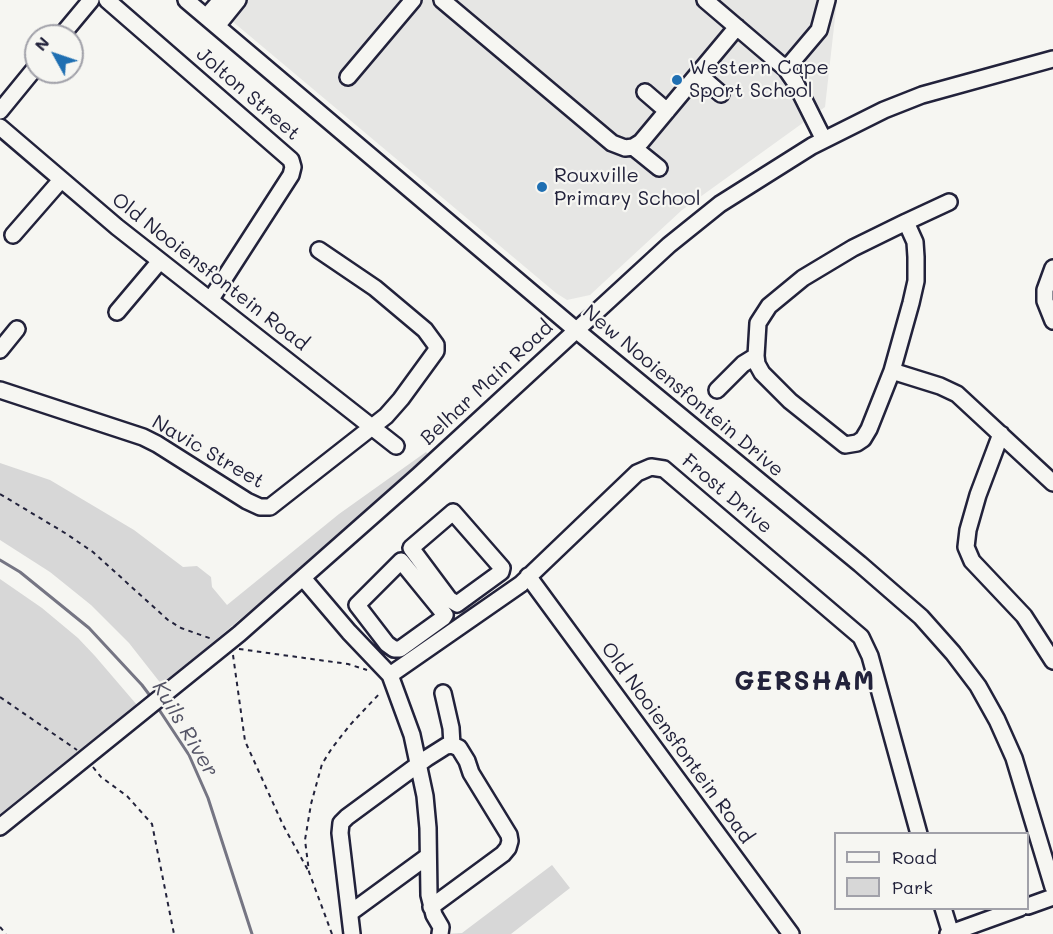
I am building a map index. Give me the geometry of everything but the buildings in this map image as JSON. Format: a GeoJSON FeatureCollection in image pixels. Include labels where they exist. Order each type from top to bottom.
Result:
{"type":"FeatureCollection","features":[{"type":"Feature","properties":{"kind":"street"},"geometry":{"type":"LineString","coordinates":[[71,24],[91,0]]}},
{"type":"Feature","properties":{"kind":"street","name":"Jolton Street"},"geometry":{"type":"LineString","coordinates":[[107,0],[291,160],[293,167],[291,175],[211,299]]}},
{"type":"Feature","properties":{"kind":"street","name":"New Nooiensfontein Drive"},"geometry":{"type":"LineString","coordinates":[[186,0],[576,330],[921,617],[978,686],[997,720],[1014,758],[1053,887]]}},
{"type":"Feature","properties":{"kind":"street"},"geometry":{"type":"LineString","coordinates":[[211,22],[221,0]]}},
{"type":"Feature","properties":{"kind":"street"},"geometry":{"type":"LineString","coordinates":[[211,22],[238,0]]}},
{"type":"Feature","properties":{"kind":"street"},"geometry":{"type":"LineString","coordinates":[[348,77],[413,0]]}},
{"type":"Feature","properties":{"kind":"street"},"geometry":{"type":"LineString","coordinates":[[442,0],[612,143],[621,147],[633,147],[641,142],[737,27]]}},
{"type":"Feature","properties":{"kind":"street"},"geometry":{"type":"LineString","coordinates":[[705,0],[786,69],[795,82],[824,140]]}},
{"type":"Feature","properties":{"kind":"street"},"geometry":{"type":"LineString","coordinates":[[786,69],[819,30],[827,0]]}},
{"type":"Feature","properties":{"kind":"street","name":"Belhar Main Road"},"geometry":{"type":"LineString","coordinates":[[0,827],[199,667],[303,578],[669,245],[720,204],[824,140],[884,110],[922,95],[1053,59]]}},
{"type":"Feature","properties":{"kind":"street"},"geometry":{"type":"LineString","coordinates":[[698,74],[722,94]]}},
{"type":"Feature","properties":{"kind":"street"},"geometry":{"type":"LineString","coordinates":[[0,111],[24,82]]}},
{"type":"Feature","properties":{"kind":"street"},"geometry":{"type":"LineString","coordinates":[[645,92],[667,111]]}},
{"type":"Feature","properties":{"kind":"street","name":"Old Nooiensfontein Road"},"geometry":{"type":"LineString","coordinates":[[0,127],[160,261],[396,446]]}},
{"type":"Feature","properties":{"kind":"street"},"geometry":{"type":"LineString","coordinates":[[633,147],[659,168]]}},
{"type":"Feature","properties":{"kind":"street"},"geometry":{"type":"LineString","coordinates":[[13,235],[61,180]]}},
{"type":"Feature","properties":{"kind":"street"},"geometry":{"type":"LineString","coordinates":[[906,222],[915,242],[916,281],[891,371],[863,439],[857,443],[845,445],[770,382],[757,364],[758,323],[769,306],[803,278],[853,248],[906,222],[949,202]]}},
{"type":"Feature","properties":{"kind":"street","name":"Navic Street"},"geometry":{"type":"LineString","coordinates":[[0,390],[143,437],[247,501],[260,507],[270,507],[373,426],[401,399],[432,360],[436,351],[436,345],[425,330],[375,288],[319,250]]}},
{"type":"Feature","properties":{"kind":"street"},"geometry":{"type":"LineString","coordinates":[[117,312],[160,261]]}},
{"type":"Feature","properties":{"kind":"street"},"geometry":{"type":"LineString","coordinates":[[1053,268],[1045,290],[1045,301],[1053,321]]}},
{"type":"Feature","properties":{"kind":"street"},"geometry":{"type":"LineString","coordinates":[[0,350],[17,329]]}},
{"type":"Feature","properties":{"kind":"street"},"geometry":{"type":"LineString","coordinates":[[717,390],[743,364],[756,356]]}},
{"type":"Feature","properties":{"kind":"street"},"geometry":{"type":"LineString","coordinates":[[891,371],[940,386],[957,394],[1053,483]]}},
{"type":"Feature","properties":{"kind":"street"},"geometry":{"type":"LineString","coordinates":[[1001,434],[978,495],[968,530],[966,547],[972,561],[1024,616],[1053,661]]}},
{"type":"Feature","properties":{"kind":"street","name":"Frost Drive"},"geometry":{"type":"LineString","coordinates":[[389,676],[448,636],[528,576],[637,473],[651,467],[664,469],[861,637],[870,656],[918,832]]}},
{"type":"Feature","properties":{"kind":"street"},"geometry":{"type":"LineString","coordinates":[[450,513],[455,513],[502,568],[501,572],[480,588],[459,604],[455,604],[411,550],[411,547],[450,513]]}},
{"type":"Feature","properties":{"kind":"street"},"geometry":{"type":"LineString","coordinates":[[400,562],[403,562],[444,613],[443,618],[438,622],[400,649],[393,649],[357,604],[400,562]]}},
{"type":"Feature","properties":{"kind":"street","name":"Old Nooiensfontein Road"},"geometry":{"type":"LineString","coordinates":[[528,576],[791,934]]}},
{"type":"Feature","properties":{"kind":"street"},"geometry":{"type":"LineString","coordinates":[[303,578],[389,676],[412,735],[425,796],[429,895],[431,907],[441,927],[440,934]]}},
{"type":"Feature","properties":{"kind":"street"},"geometry":{"type":"LineString","coordinates":[[480,588],[491,605]]}},
{"type":"Feature","properties":{"kind":"street"},"geometry":{"type":"LineString","coordinates":[[438,622],[448,636]]}},
{"type":"Feature","properties":{"kind":"street"},"geometry":{"type":"LineString","coordinates":[[443,693],[451,728],[452,745]]}},
{"type":"Feature","properties":{"kind":"street"},"geometry":{"type":"LineString","coordinates":[[352,934],[340,833],[341,824],[347,817],[419,764],[446,746],[452,745],[459,748],[510,842],[504,854],[431,907]]}},
{"type":"Feature","properties":{"kind":"street"},"geometry":{"type":"LineString","coordinates":[[350,913],[428,856]]}},
{"type":"Feature","properties":{"kind":"street"},"geometry":{"type":"LineString","coordinates":[[1029,906],[1053,897]]}},
{"type":"Feature","properties":{"kind":"street"},"geometry":{"type":"LineString","coordinates":[[943,910],[950,934],[1017,910]]}},
{"type":"Feature","properties":{"kind":"path"},"geometry":{"type":"LineString","coordinates":[[0,494],[93,552],[168,620],[180,628],[218,641]]}},
{"type":"Feature","properties":{"kind":"path"},"geometry":{"type":"LineString","coordinates":[[309,872],[305,840],[306,828],[316,779],[322,764],[350,725],[386,688],[389,676],[348,664],[233,650],[245,741],[283,825],[309,872],[332,934]]}},
{"type":"Feature","properties":{"kind":"path"},"geometry":{"type":"LineString","coordinates":[[0,697],[70,744],[101,777],[127,795],[152,824],[174,934]]}},
{"type":"Feature","properties":{"kind":"path"},"geometry":{"type":"LineString","coordinates":[[0,927],[6,934]]}},
{"type":"Feature","properties":{"kind":"shaded area","name":"Western Cape Sport School"},"geometry":{"type":"Polygon","coordinates":[[[207,0],[837,0],[825,107],[682,210],[590,295],[567,300],[207,0]]]}},
{"type":"Feature","properties":{"kind":"green space"},"geometry":{"type":"Polygon","coordinates":[[[426,452],[428,454],[296,572],[162,685],[129,643],[91,605],[50,572],[0,540],[0,463],[50,480],[134,530],[183,567],[197,566],[211,577],[212,587],[227,605],[339,514],[426,452]]]}},
{"type":"Feature","properties":{"kind":"green space"},"geometry":{"type":"Polygon","coordinates":[[[0,579],[42,608],[78,638],[137,705],[0,815],[0,579]]]}},
{"type":"Feature","properties":{"kind":"green space"},"geometry":{"type":"Polygon","coordinates":[[[552,865],[570,888],[511,934],[446,934],[462,933],[552,865]]]}},
{"type":"Feature","properties":{"kind":"waterway","name":"Kuils River"},"geometry":{"type":"LineString","coordinates":[[0,560],[20,572],[89,628],[151,697]]}},
{"type":"Feature","properties":{"kind":"waterway","name":"Kuils River"},"geometry":{"type":"LineString","coordinates":[[156,705],[189,755],[208,798],[252,934]]}},
{"type":"Feature","properties":{"kind":"place","name":"Western Cape Sport School"},"geometry":{"type":"Point","coordinates":[677,80]}},
{"type":"Feature","properties":{"kind":"place","name":"Rouxville Primary School"},"geometry":{"type":"Point","coordinates":[542,187]}},
{"type":"Feature","properties":{"kind":"district","name":"GERSHAM"},"geometry":{"type":"Point","coordinates":[805,682]}}]}
